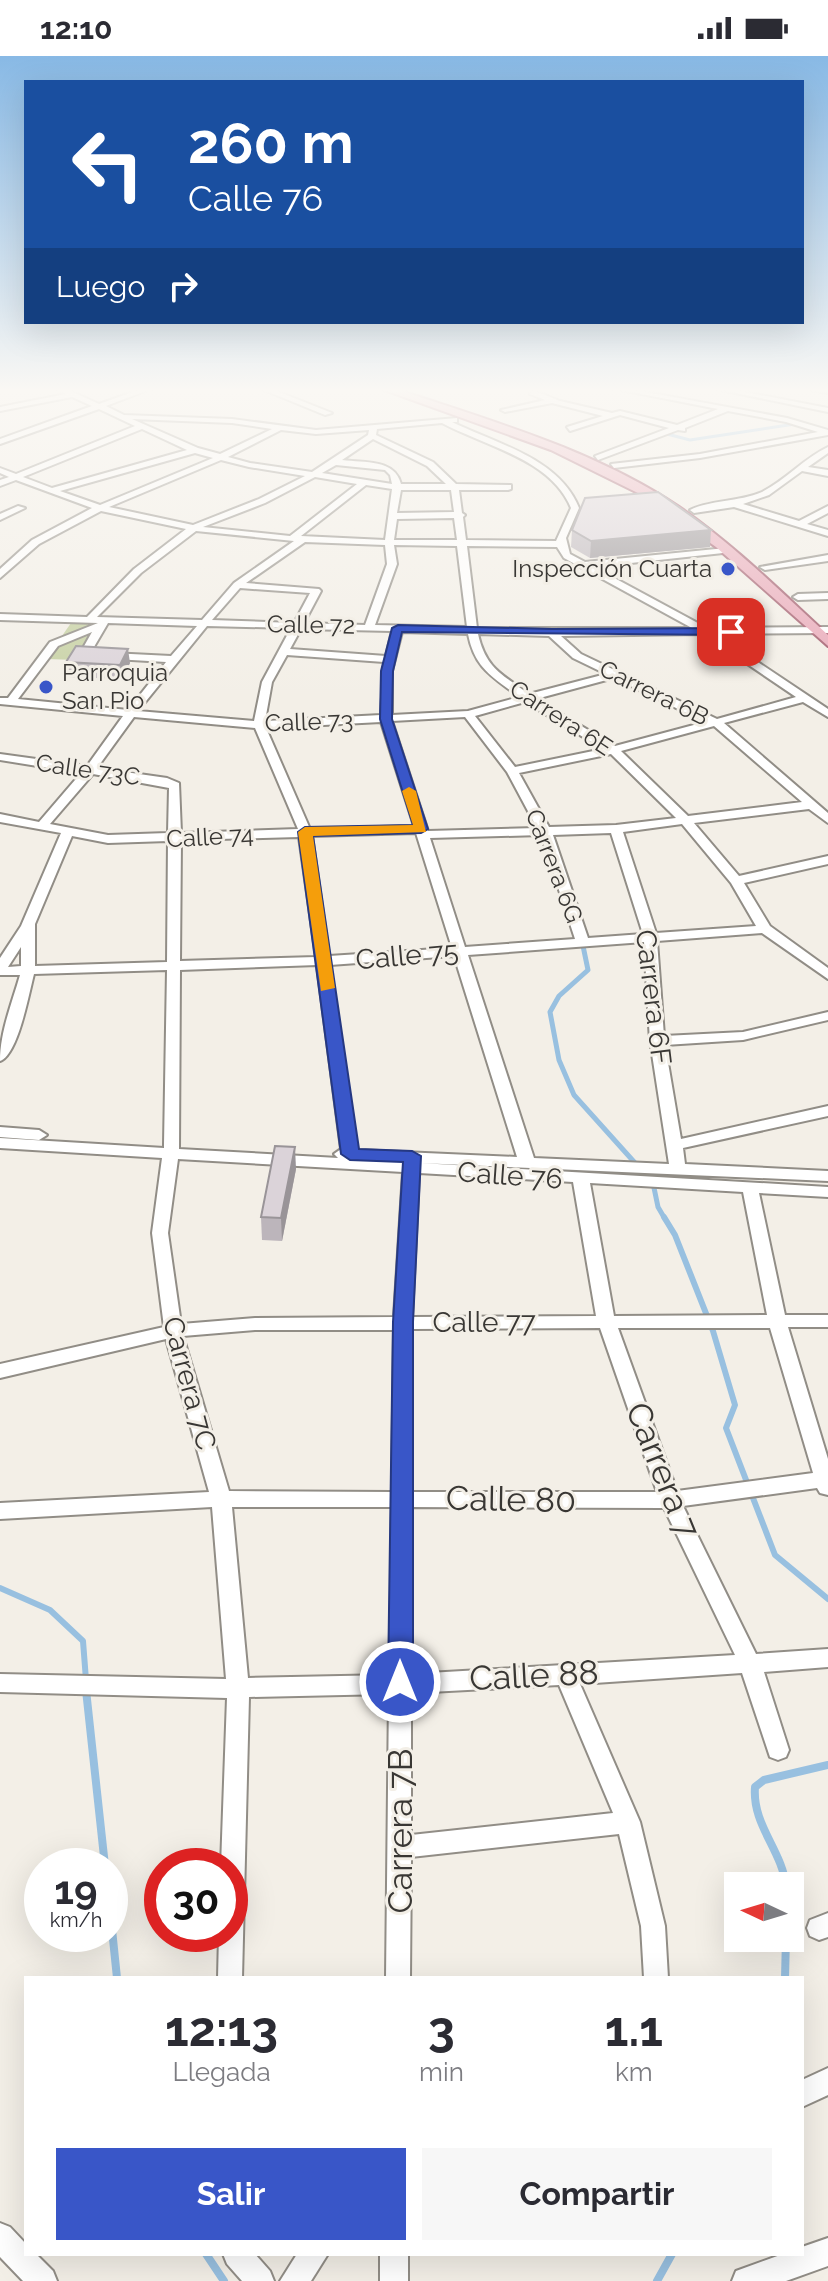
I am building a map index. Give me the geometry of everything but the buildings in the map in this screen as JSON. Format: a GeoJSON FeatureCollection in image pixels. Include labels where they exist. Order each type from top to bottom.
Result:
{"type":"FeatureCollection","features":[{"type":"Feature","properties":{"kind":"main road"},"geometry":{"type":"LineString","coordinates":[[647,492],[669,505],[824,629]]}},
{"type":"Feature","properties":{"kind":"main road"},"geometry":{"type":"LineString","coordinates":[[661,492],[694,510],[765,567],[798,597],[824,629],[828,642]]}},
{"type":"Feature","properties":{"kind":"street"},"geometry":{"type":"LineString","coordinates":[[59,492],[97,507],[195,527],[298,539],[559,544]]}},
{"type":"Feature","properties":{"kind":"street"},"geometry":{"type":"LineString","coordinates":[[0,575],[44,534],[135,492]]}},
{"type":"Feature","properties":{"kind":"street"},"geometry":{"type":"LineString","coordinates":[[88,621],[122,583],[195,527],[280,492]]}},
{"type":"Feature","properties":{"kind":"street"},"geometry":{"type":"LineString","coordinates":[[41,827],[237,585],[298,539],[353,492]]}},
{"type":"Feature","properties":{"kind":"street"},"geometry":{"type":"LineString","coordinates":[[369,627],[392,564],[389,540],[396,492]]}},
{"type":"Feature","properties":{"kind":"street","name":"Carrera 6E"},"geometry":{"type":"LineString","coordinates":[[456,492],[461,515],[472,630],[477,653],[484,665],[528,699],[613,750],[686,821],[736,881],[765,929],[828,975]]}},
{"type":"Feature","properties":{"kind":"street"},"geometry":{"type":"LineString","coordinates":[[559,544],[575,508],[567,492]]}},
{"type":"Feature","properties":{"kind":"street"},"geometry":{"type":"LineString","coordinates":[[694,510],[734,504],[767,492]]}},
{"type":"Feature","properties":{"kind":"street"},"geometry":{"type":"LineString","coordinates":[[734,504],[828,533]]}},
{"type":"Feature","properties":{"kind":"street"},"geometry":{"type":"LineString","coordinates":[[0,517],[21,508]]}},
{"type":"Feature","properties":{"kind":"street"},"geometry":{"type":"LineString","coordinates":[[798,525],[828,509]]}},
{"type":"Feature","properties":{"kind":"street"},"geometry":{"type":"LineString","coordinates":[[393,516],[461,515]]}},
{"type":"Feature","properties":{"kind":"street"},"geometry":{"type":"LineString","coordinates":[[559,544],[567,556],[706,632],[828,714]]}},
{"type":"Feature","properties":{"kind":"street"},"geometry":{"type":"LineString","coordinates":[[583,565],[723,550]]}},
{"type":"Feature","properties":{"kind":"street"},"geometry":{"type":"LineString","coordinates":[[765,567],[828,558]]}},
{"type":"Feature","properties":{"kind":"street"},"geometry":{"type":"LineString","coordinates":[[237,585],[316,591],[267,682],[259,725],[305,832],[350,1154]]}},
{"type":"Feature","properties":{"kind":"street"},"geometry":{"type":"LineString","coordinates":[[798,597],[828,596]]}},
{"type":"Feature","properties":{"kind":"street","name":"Calle 72"},"geometry":{"type":"LineString","coordinates":[[0,617],[103,623],[552,633],[824,629]]}},
{"type":"Feature","properties":{"kind":"street"},"geometry":{"type":"LineString","coordinates":[[103,623],[84,655],[174,659]]}},
{"type":"Feature","properties":{"kind":"street"},"geometry":{"type":"LineString","coordinates":[[6,702],[54,644],[103,623]]}},
{"type":"Feature","properties":{"kind":"street"},"geometry":{"type":"LineString","coordinates":[[398,628],[389,659],[386,719],[527,1162]]}},
{"type":"Feature","properties":{"kind":"street","name":"Carrera 6B"},"geometry":{"type":"LineString","coordinates":[[552,633],[577,656],[717,723],[828,819]]}},
{"type":"Feature","properties":{"kind":"street"},"geometry":{"type":"LineString","coordinates":[[284,652],[389,659]]}},
{"type":"Feature","properties":{"kind":"street","name":"Calle 73"},"geometry":{"type":"LineString","coordinates":[[6,702],[135,711],[259,725],[468,714],[613,675]]}},
{"type":"Feature","properties":{"kind":"street"},"geometry":{"type":"LineString","coordinates":[[512,771],[613,750],[806,698]]}},
{"type":"Feature","properties":{"kind":"street","name":"Carrera 6G"},"geometry":{"type":"LineString","coordinates":[[468,714],[512,771],[546,833],[582,940]]}},
{"type":"Feature","properties":{"kind":"street","name":"Calle 73C"},"geometry":{"type":"LineString","coordinates":[[0,757],[167,782],[175,786]]}},
{"type":"Feature","properties":{"kind":"street","name":"Carrera 7C"},"geometry":{"type":"LineString","coordinates":[[175,786],[172,839],[171,1150],[160,1233],[173,1331],[221,1499],[238,1690],[230,1976]]}},
{"type":"Feature","properties":{"kind":"street","name":"Calle 74"},"geometry":{"type":"LineString","coordinates":[[0,818],[108,839],[305,832],[546,833],[616,829],[810,805]]}},
{"type":"Feature","properties":{"kind":"street","name":"Carrera 6F"},"geometry":{"type":"LineString","coordinates":[[616,829],[650,936],[657,1041],[678,1168]]}},
{"type":"Feature","properties":{"kind":"street"},"geometry":{"type":"LineString","coordinates":[[0,970],[28,924],[67,833]]}},
{"type":"Feature","properties":{"kind":"street"},"geometry":{"type":"LineString","coordinates":[[736,881],[828,860]]}},
{"type":"Feature","properties":{"kind":"street"},"geometry":{"type":"LineString","coordinates":[[0,1057],[14,1025],[28,970],[28,924]]}},
{"type":"Feature","properties":{"kind":"street","name":"Calle 75"},"geometry":{"type":"LineString","coordinates":[[0,970],[323,961],[765,929]]}},
{"type":"Feature","properties":{"kind":"street"},"geometry":{"type":"LineString","coordinates":[[657,1041],[743,1036],[828,1016]]}},
{"type":"Feature","properties":{"kind":"street"},"geometry":{"type":"LineString","coordinates":[[676,1145],[828,1111]]}},
{"type":"Feature","properties":{"kind":"street","name":"Calle 76"},"geometry":{"type":"LineString","coordinates":[[0,1132],[171,1150],[350,1154],[581,1180],[828,1192]]}},
{"type":"Feature","properties":{"kind":"street","name":"Calle 76"},"geometry":{"type":"LineString","coordinates":[[0,1143],[412,1162],[527,1162],[828,1176]]}},
{"type":"Feature","properties":{"kind":"street","name":"Carrera 7B"},"geometry":{"type":"LineString","coordinates":[[398,1976],[403,1322],[412,1162]]}},
{"type":"Feature","properties":{"kind":"street","name":"Carrera 7"},"geometry":{"type":"LineString","coordinates":[[581,1180],[606,1321],[670,1500],[750,1663],[778,1750]]}},
{"type":"Feature","properties":{"kind":"street"},"geometry":{"type":"LineString","coordinates":[[750,1188],[777,1321],[827,1483]]}},
{"type":"Feature","properties":{"kind":"street","name":"Calle 77"},"geometry":{"type":"LineString","coordinates":[[0,1371],[173,1331],[255,1324],[828,1321]]}},
{"type":"Feature","properties":{"kind":"street","name":"Calle 80"},"geometry":{"type":"LineString","coordinates":[[0,1511],[221,1499],[670,1500],[827,1483]]}},
{"type":"Feature","properties":{"kind":"street","name":"Calle 88"},"geometry":{"type":"LineString","coordinates":[[1,1689],[238,1690],[828,1658]]}},
{"type":"Feature","properties":{"kind":"street"},"geometry":{"type":"LineString","coordinates":[[565,1673],[628,1822],[653,1926],[656,1976]]}},
{"type":"Feature","properties":{"kind":"street"},"geometry":{"type":"LineString","coordinates":[[401,1847],[628,1822]]}},
{"type":"Feature","properties":{"kind":"street"},"geometry":{"type":"LineString","coordinates":[[804,2093],[828,2081]]}},
{"type":"Feature","properties":{"kind":"street"},"geometry":{"type":"LineString","coordinates":[[0,2237],[43,2281]]}},
{"type":"Feature","properties":{"kind":"street"},"geometry":{"type":"LineString","coordinates":[[746,2281],[828,2252]]}},
{"type":"Feature","properties":{"kind":"street"},"geometry":{"type":"LineString","coordinates":[[239,2256],[260,2281]]}},
{"type":"Feature","properties":{"kind":"street"},"geometry":{"type":"LineString","coordinates":[[294,2281],[313,2256]]}},
{"type":"Feature","properties":{"kind":"street"},"geometry":{"type":"LineString","coordinates":[[394,2256],[394,2281]]}},
{"type":"Feature","properties":{"kind":"green space"},"geometry":{"type":"Polygon","coordinates":[[[71,623],[100,623],[78,660],[46,659],[71,623]]]}},
{"type":"Feature","properties":{"kind":"waterway"},"geometry":{"type":"LineString","coordinates":[[582,941],[588,970],[559,996],[550,1012],[559,1060],[574,1095],[653,1183],[658,1207],[665,1219]]}},
{"type":"Feature","properties":{"kind":"waterway"},"geometry":{"type":"LineString","coordinates":[[664,1217],[675,1235],[713,1331],[735,1405],[726,1428],[775,1555],[828,1599]]}},
{"type":"Feature","properties":{"kind":"waterway"},"geometry":{"type":"LineString","coordinates":[[0,1588],[50,1610],[83,1641],[86,1680]]}},
{"type":"Feature","properties":{"kind":"waterway"},"geometry":{"type":"LineString","coordinates":[[86,1690],[103,1848]]}},
{"type":"Feature","properties":{"kind":"waterway"},"geometry":{"type":"LineString","coordinates":[[783,1872],[762,1826],[755,1801],[755,1787],[764,1780],[828,1765]]}},
{"type":"Feature","properties":{"kind":"waterway"},"geometry":{"type":"LineString","coordinates":[[114,1952],[117,1976]]}},
{"type":"Feature","properties":{"kind":"waterway"},"geometry":{"type":"LineString","coordinates":[[785,1976],[786,1952]]}},
{"type":"Feature","properties":{"kind":"waterway"},"geometry":{"type":"LineString","coordinates":[[207,2256],[224,2281]]}},
{"type":"Feature","properties":{"kind":"waterway"},"geometry":{"type":"LineString","coordinates":[[657,2281],[671,2256]]}},
{"type":"Feature","properties":{"kind":"slow traffic"},"geometry":{"type":"LineString","coordinates":[[327,988],[305,832],[421,829],[409,791]]}},
{"type":"Feature","properties":{"kind":"place","name":"Inspección Cuarta"},"geometry":{"type":"Point","coordinates":[728,569]}},
{"type":"Feature","properties":{"kind":"place","name":"Parroquia San Pio"},"geometry":{"type":"Point","coordinates":[46,687]}},
{"type":"Feature","properties":{"kind":"route"},"geometry":{"type":"LineString","coordinates":[[400,1682],[403,1322],[412,1156],[350,1154],[305,832],[421,829],[386,719],[387,671],[398,628],[552,633],[731,632]]}}]}
